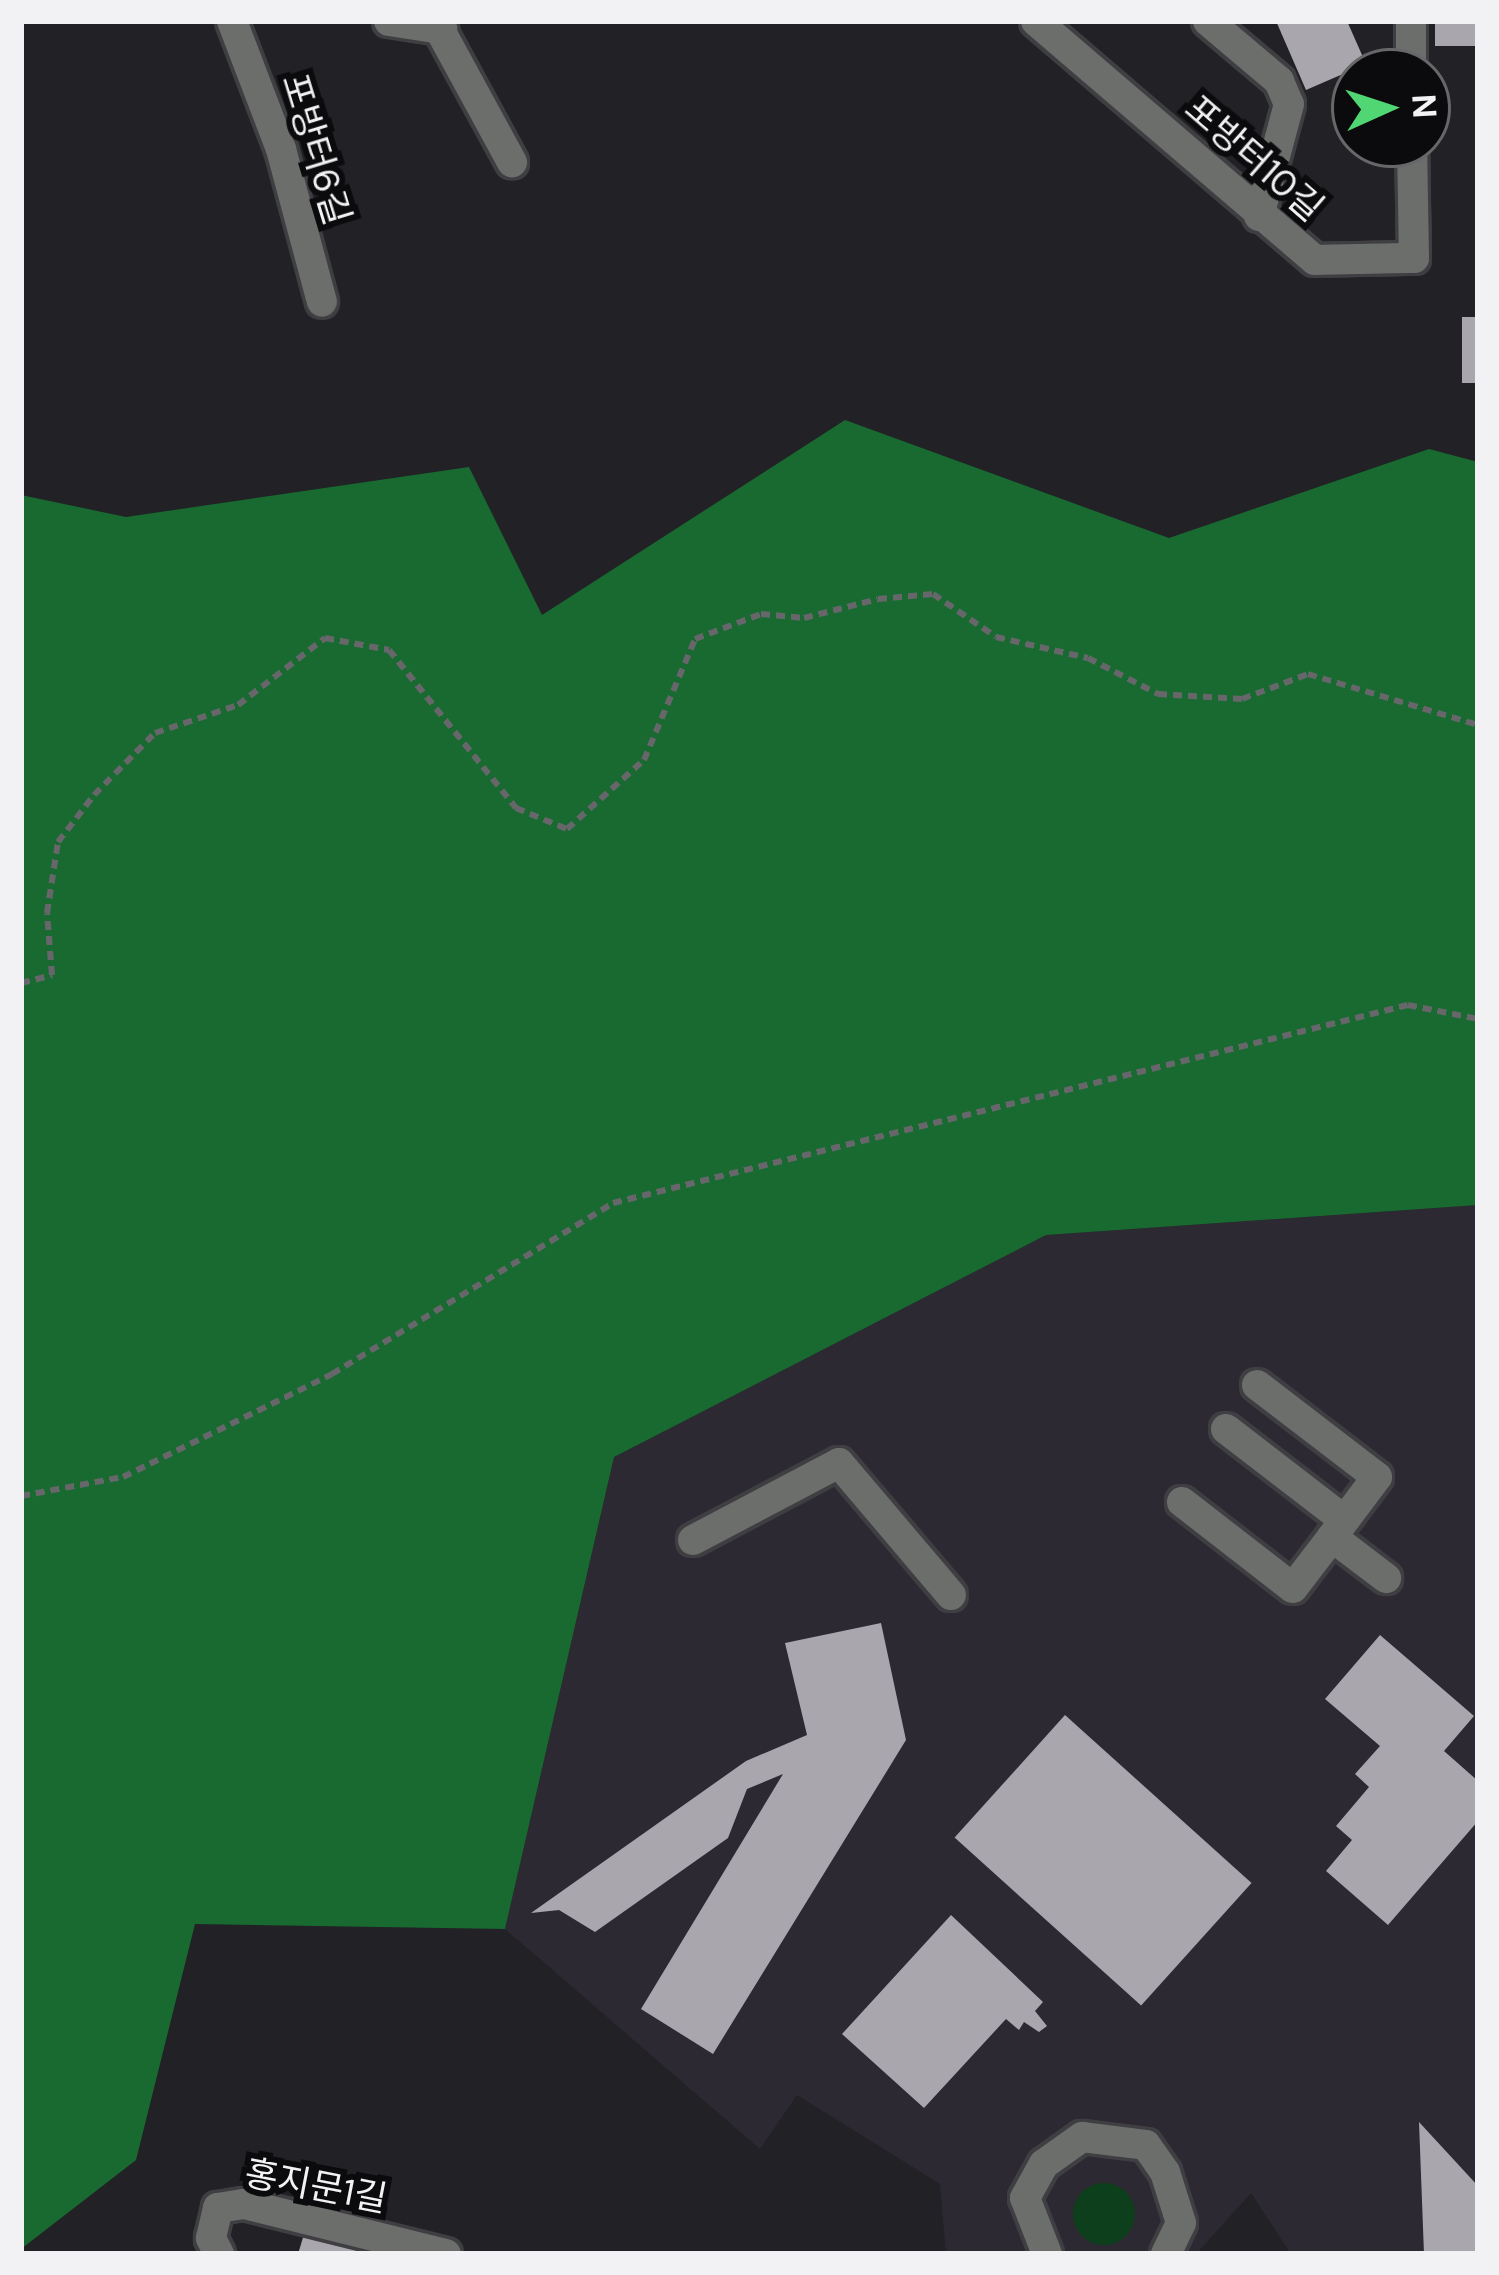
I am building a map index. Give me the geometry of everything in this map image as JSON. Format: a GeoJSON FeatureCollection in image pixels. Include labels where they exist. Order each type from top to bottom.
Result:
{"type":"FeatureCollection","features":[{"type":"Feature","properties":{"kind":"street","name":"포방터6길"},"geometry":{"type":"LineString","coordinates":[[232,21],[280,149],[322,302]]}},
{"type":"Feature","properties":{"kind":"street"},"geometry":{"type":"LineString","coordinates":[[389,21],[438,25],[512,162]]}},
{"type":"Feature","properties":{"kind":"street","name":"포방터10길"},"geometry":{"type":"LineString","coordinates":[[1036,21],[1258,216],[1315,260],[1414,258],[1412,168]]}},
{"type":"Feature","properties":{"kind":"street"},"geometry":{"type":"LineString","coordinates":[[1208,21],[1280,81],[1288,104],[1258,216]]}},
{"type":"Feature","properties":{"kind":"street"},"geometry":{"type":"LineString","coordinates":[[1182,1502],[1293,1588],[1377,1478],[1257,1385]]}},
{"type":"Feature","properties":{"kind":"street"},"geometry":{"type":"LineString","coordinates":[[1226,1430],[1338,1528],[1386,1578]]}},
{"type":"Feature","properties":{"kind":"street"},"geometry":{"type":"LineString","coordinates":[[693,1540],[839,1463],[952,1595]]}},
{"type":"Feature","properties":{"kind":"street"},"geometry":{"type":"LineString","coordinates":[[1047,2254],[1025,2198],[1044,2164],[1082,2137],[1146,2146],[1165,2172],[1181,2223],[1166,2254]]}},
{"type":"Feature","properties":{"kind":"street","name":"홍지문1길"},"geometry":{"type":"LineString","coordinates":[[219,2254],[211,2238],[218,2208],[244,2204],[446,2254]]}},
{"type":"Feature","properties":{"kind":"path"},"geometry":{"type":"LineString","coordinates":[[21,982],[52,975],[47,913],[58,842],[94,796],[155,733],[238,705],[325,638],[389,650],[516,808],[567,829],[644,760],[695,639],[761,614],[804,618],[878,599],[933,594],[996,637],[1088,658],[1158,694],[1242,699],[1308,674],[1478,725]]}},
{"type":"Feature","properties":{"kind":"path"},"geometry":{"type":"LineString","coordinates":[[21,1496],[144,1467],[332,1374],[613,1203],[1408,1005],[1478,1019]]}},
{"type":"Feature","properties":{"kind":"shaded area"},"geometry":{"type":"Polygon","coordinates":[[[1478,1205],[1478,2254],[1291,2254],[1251,2193],[1196,2254],[946,2254],[940,2184],[797,2095],[760,2149],[505,1929],[614,1457],[1046,1235],[1478,1205]]]}},
{"type":"Feature","properties":{"kind":"green space"},"geometry":{"type":"Polygon","coordinates":[[[845,420],[1169,538],[1429,449],[1478,462],[1478,1205],[1046,1235],[614,1457],[505,1929],[195,1924],[136,2160],[21,2249],[21,495],[126,517],[469,467],[542,615],[845,420]]]}},
{"type":"Feature","properties":{"kind":"green space"},"geometry":{"type":"Polygon","coordinates":[[[1104,2183],[1126,2192],[1135,2214],[1126,2236],[1104,2245],[1082,2236],[1073,2214],[1082,2192],[1104,2183]]]}},
{"type":"Feature","properties":{"kind":"building"},"geometry":{"type":"Polygon","coordinates":[[[1276,21],[1347,21],[1359,48],[1331,48],[1331,79],[1306,90],[1276,21]]]}},
{"type":"Feature","properties":{"kind":"building"},"geometry":{"type":"Polygon","coordinates":[[[1435,21],[1478,21],[1478,46],[1435,46],[1435,21]]]}},
{"type":"Feature","properties":{"kind":"building"},"geometry":{"type":"Polygon","coordinates":[[[1462,317],[1478,317],[1478,383],[1462,383],[1462,317]]]}},
{"type":"Feature","properties":{"kind":"building"},"geometry":{"type":"Polygon","coordinates":[[[881,1623],[906,1740],[713,2054],[641,2009],[783,1774],[747,1789],[728,1838],[595,1932],[559,1910],[531,1913],[746,1761],[807,1735],[785,1643],[881,1623]]]}},
{"type":"Feature","properties":{"kind":"building"},"geometry":{"type":"Polygon","coordinates":[[[1380,1635],[1474,1716],[1444,1751],[1478,1781],[1478,1821],[1388,1925],[1326,1871],[1352,1840],[1336,1826],[1369,1787],[1355,1774],[1380,1746],[1325,1699],[1380,1635]]]}},
{"type":"Feature","properties":{"kind":"building"},"geometry":{"type":"Polygon","coordinates":[[[1065,1715],[1252,1883],[1141,2006],[955,1838],[1065,1715]]]}},
{"type":"Feature","properties":{"kind":"building"},"geometry":{"type":"Polygon","coordinates":[[[951,1915],[1043,2002],[1035,2011],[1047,2026],[1039,2032],[1024,2022],[1019,2030],[1006,2019],[924,2108],[842,2034],[951,1915]]]}},
{"type":"Feature","properties":{"kind":"building"},"geometry":{"type":"Polygon","coordinates":[[[1419,2122],[1478,2186],[1478,2254],[1424,2254],[1419,2122]]]}},
{"type":"Feature","properties":{"kind":"building"},"geometry":{"type":"Polygon","coordinates":[[[305,2231],[377,2253],[377,2254],[298,2254],[305,2231]]]}}]}
